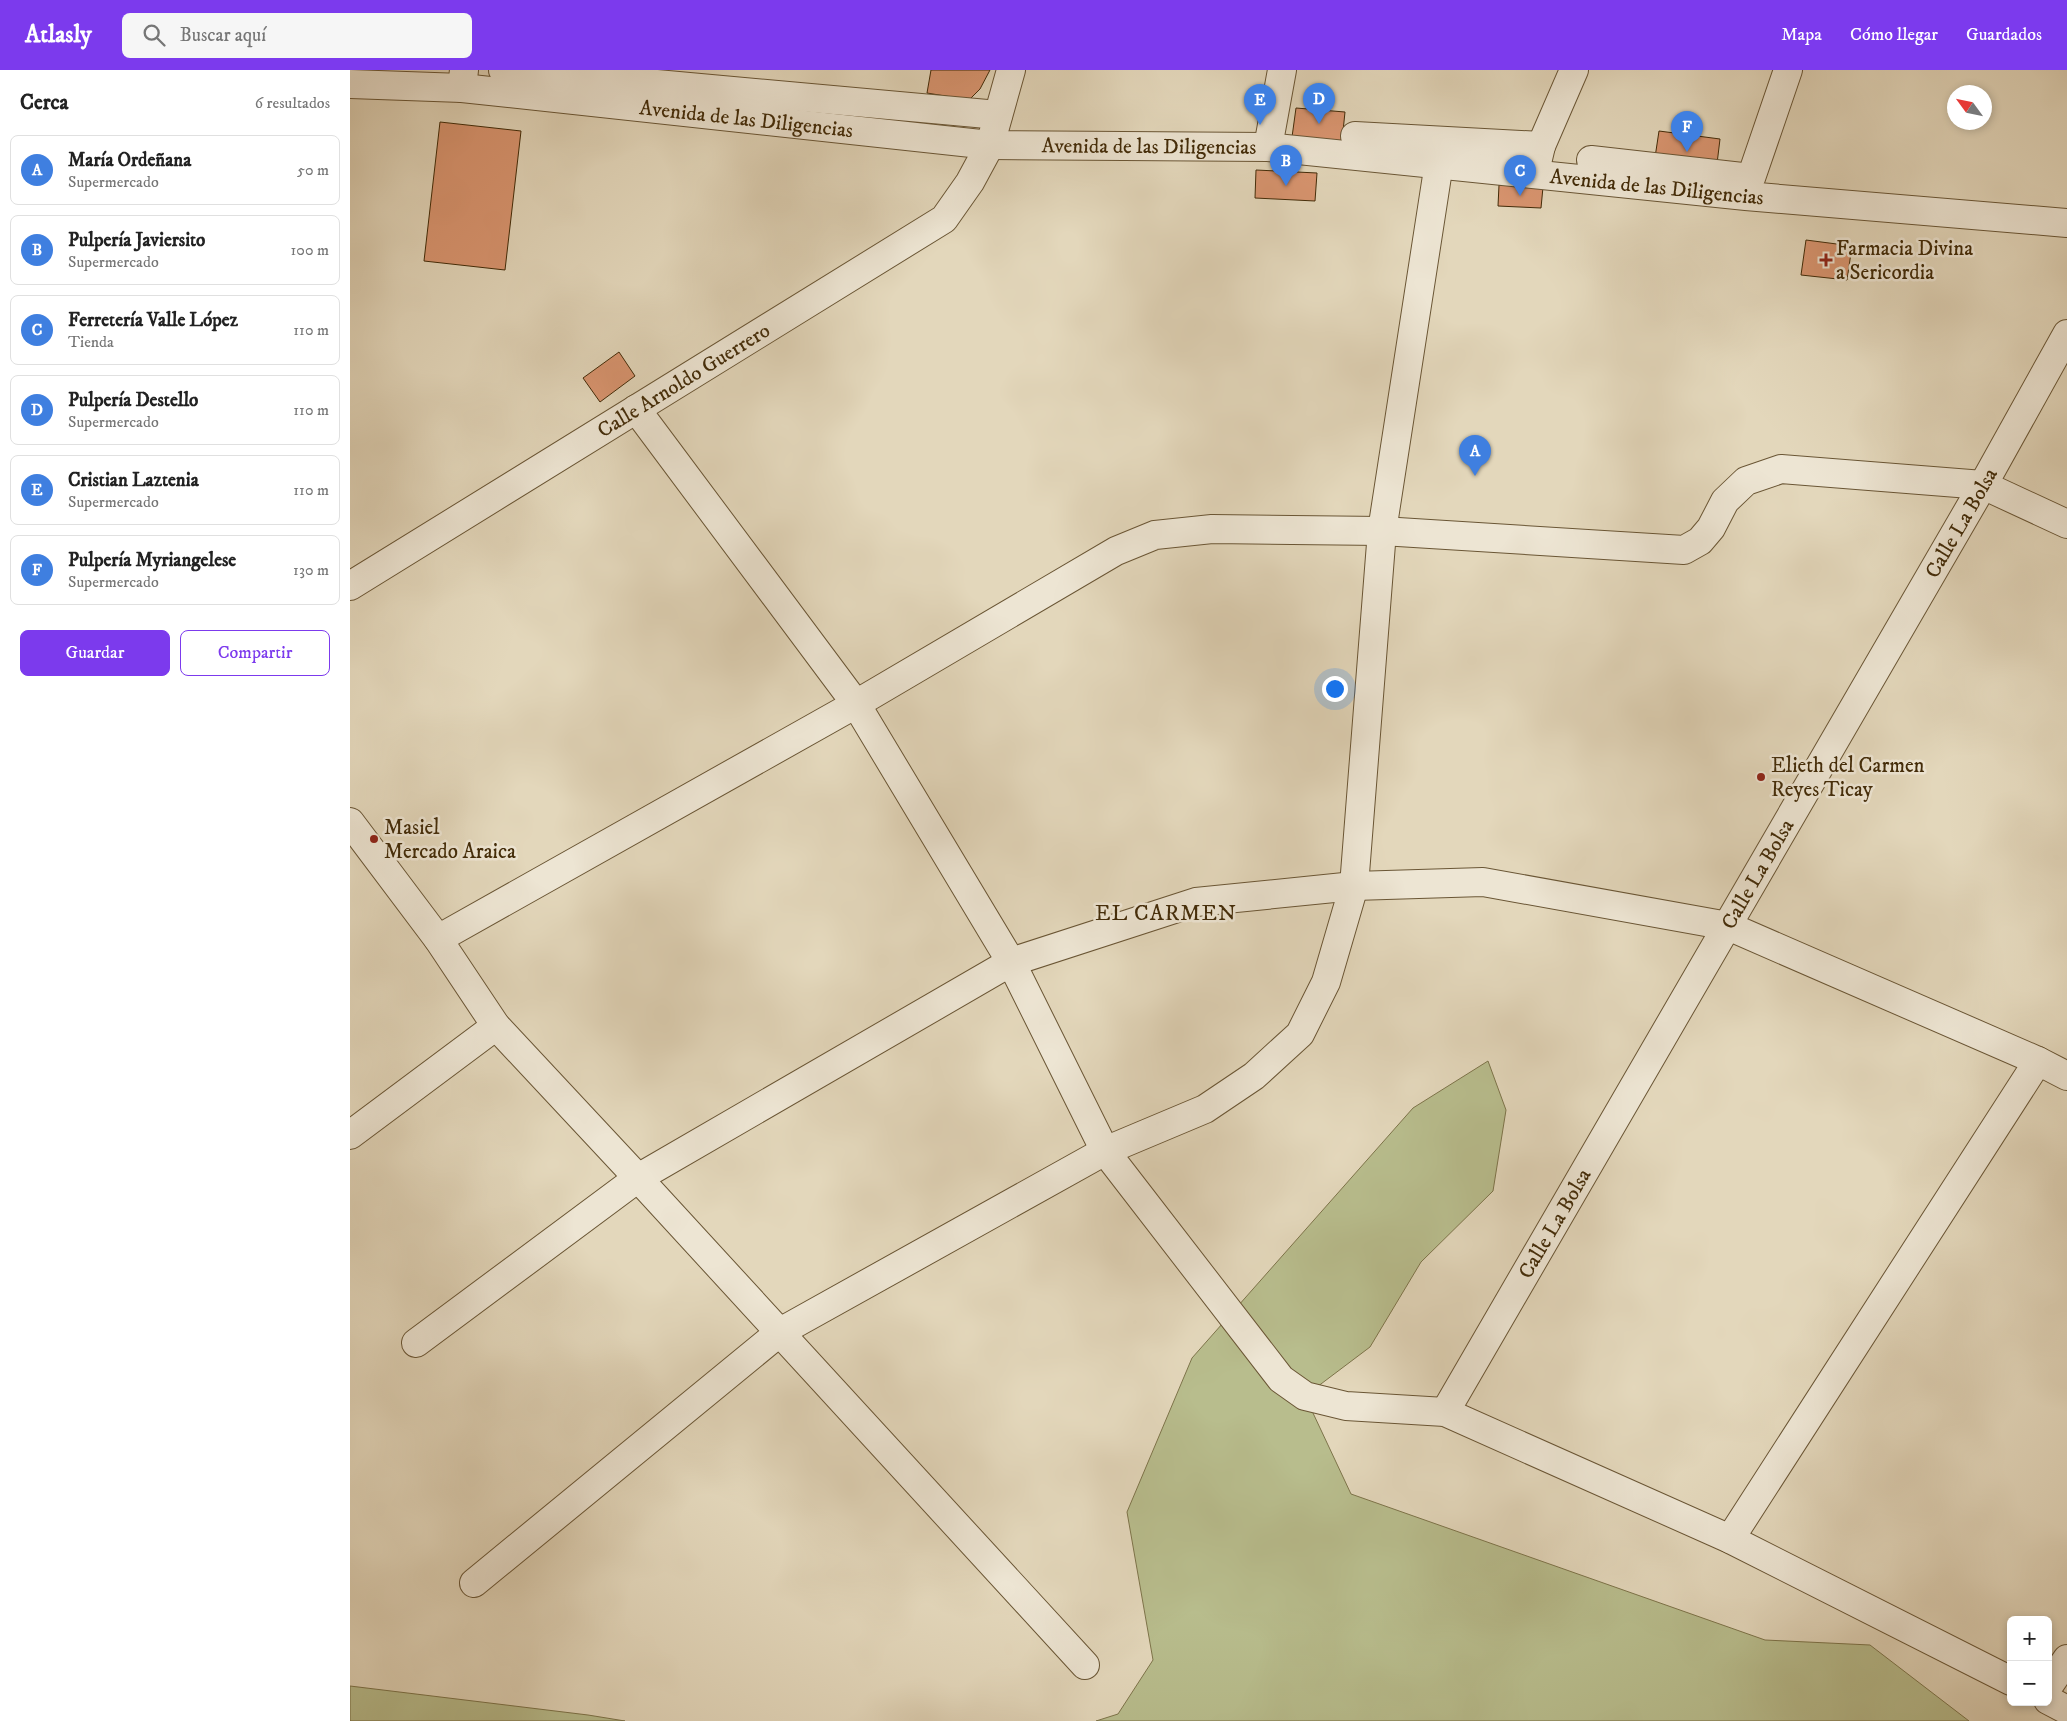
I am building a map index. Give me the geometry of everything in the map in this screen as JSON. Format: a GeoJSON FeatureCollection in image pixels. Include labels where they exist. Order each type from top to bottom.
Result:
{"type":"FeatureCollection","features":[{"type":"Feature","properties":{"kind":"street"},"geometry":{"type":"LineString","coordinates":[[503,70],[712,102],[998,115]]}},
{"type":"Feature","properties":{"kind":"street","name":"Calle Arnoldo Guerrero"},"geometry":{"type":"LineString","coordinates":[[350,586],[944,219],[970,182],[990,145],[1011,70]]}},
{"type":"Feature","properties":{"kind":"street"},"geometry":{"type":"LineString","coordinates":[[1268,147],[1282,70]]}},
{"type":"Feature","properties":{"kind":"street"},"geometry":{"type":"LineString","coordinates":[[1534,173],[1541,146],[1574,70]]}},
{"type":"Feature","properties":{"kind":"street"},"geometry":{"type":"LineString","coordinates":[[1591,160],[1751,178],[1788,70]]}},
{"type":"Feature","properties":{"kind":"street","name":"Avenida de las Diligencias"},"geometry":{"type":"LineString","coordinates":[[350,84],[463,79],[712,102],[990,145],[1268,147],[1439,163],[1746,196],[2067,224]]}},
{"type":"Feature","properties":{"kind":"street"},"geometry":{"type":"LineString","coordinates":[[1355,136],[1541,146]]}},
{"type":"Feature","properties":{"kind":"street"},"geometry":{"type":"LineString","coordinates":[[474,1583],[780,1332],[1106,1151],[1205,1109],[1254,1076],[1300,1034],[1326,982],[1354,886],[1382,531],[1439,163]]}},
{"type":"Feature","properties":{"kind":"street","name":"Calle La Bolsa"},"geometry":{"type":"LineString","coordinates":[[1445,1412],[1983,485],[2067,334]]}},
{"type":"Feature","properties":{"kind":"street"},"geometry":{"type":"LineString","coordinates":[[636,409],[856,704],[1011,962],[1106,1151],[1281,1379],[1304,1396],[1346,1406],[1445,1412],[1730,1539],[2007,1679]]}},
{"type":"Feature","properties":{"kind":"street"},"geometry":{"type":"LineString","coordinates":[[438,939],[856,704],[1116,551],[1155,535],[1212,530],[1382,531],[1684,550],[1700,541],[1711,528],[1725,501],[1746,481],[1781,469],[1983,485],[2067,524]]}},
{"type":"Feature","properties":{"kind":"street"},"geometry":{"type":"LineString","coordinates":[[350,822],[438,939],[496,1026],[1085,1665]]}},
{"type":"Feature","properties":{"kind":"street"},"geometry":{"type":"LineString","coordinates":[[416,1343],[638,1178],[1011,962],[1196,902],[1354,886],[1483,882],[1728,926],[2038,1061],[2067,1076]]}},
{"type":"Feature","properties":{"kind":"street"},"geometry":{"type":"LineString","coordinates":[[350,1135],[496,1026]]}},
{"type":"Feature","properties":{"kind":"street"},"geometry":{"type":"LineString","coordinates":[[1730,1539],[2038,1061]]}},
{"type":"Feature","properties":{"kind":"street"},"geometry":{"type":"LineString","coordinates":[[2052,1681],[2067,1659]]}},
{"type":"Feature","properties":{"kind":"street"},"geometry":{"type":"LineString","coordinates":[[2052,1702],[2067,1710]]}},
{"type":"Feature","properties":{"kind":"green space"},"geometry":{"type":"Polygon","coordinates":[[[1488,1061],[1506,1110],[1493,1191],[1421,1262],[1370,1347],[1305,1396],[1351,1494],[1765,1640],[1870,1645],[1969,1721],[1096,1721],[1118,1714],[1153,1660],[1127,1512],[1192,1358],[1413,1108],[1488,1061]]]}},
{"type":"Feature","properties":{"kind":"green space"},"geometry":{"type":"Polygon","coordinates":[[[350,1686],[588,1715],[625,1721],[350,1721],[350,1686]]]}},
{"type":"Feature","properties":{"kind":"building"},"geometry":{"type":"Polygon","coordinates":[[[931,70],[990,70],[980,89],[969,100],[927,93],[931,70]]]}},
{"type":"Feature","properties":{"kind":"building"},"geometry":{"type":"Polygon","coordinates":[[[1296,108],[1345,112],[1342,141],[1292,137],[1296,108]]]}},
{"type":"Feature","properties":{"kind":"building"},"geometry":{"type":"Polygon","coordinates":[[[440,122],[521,131],[505,270],[424,261],[440,122]]]}},
{"type":"Feature","properties":{"kind":"building"},"geometry":{"type":"Polygon","coordinates":[[[1659,131],[1720,139],[1716,172],[1654,164],[1659,131]]]}},
{"type":"Feature","properties":{"kind":"building"},"geometry":{"type":"Polygon","coordinates":[[[1256,170],[1317,173],[1315,201],[1255,198],[1256,170]]]}},
{"type":"Feature","properties":{"kind":"building"},"geometry":{"type":"Polygon","coordinates":[[[1499,185],[1543,187],[1541,208],[1498,206],[1499,185]]]}},
{"type":"Feature","properties":{"kind":"building","name":"Farmacia Divina a Sericordia"},"geometry":{"type":"Polygon","coordinates":[[[1806,240],[1852,246],[1847,280],[1801,275],[1806,240]]]}},
{"type":"Feature","properties":{"kind":"building"},"geometry":{"type":"Polygon","coordinates":[[[619,352],[635,376],[600,402],[583,378],[619,352]]]}},
{"type":"Feature","properties":{"kind":"place","name":"Pulpería Destello"},"geometry":{"type":"Point","coordinates":[1319,124]}},
{"type":"Feature","properties":{"kind":"place","name":"Cristian Laztenia"},"geometry":{"type":"Point","coordinates":[1260,125]}},
{"type":"Feature","properties":{"kind":"place","name":"Pulpería Myriangelese"},"geometry":{"type":"Point","coordinates":[1687,152]}},
{"type":"Feature","properties":{"kind":"place","name":"Pulpería Javiersito"},"geometry":{"type":"Point","coordinates":[1286,186]}},
{"type":"Feature","properties":{"kind":"place","name":"Ferretería Valle López"},"geometry":{"type":"Point","coordinates":[1520,196]}},
{"type":"Feature","properties":{"kind":"place","name":"Farmacia Divina a Sericordia"},"geometry":{"type":"Point","coordinates":[1826,260]}},
{"type":"Feature","properties":{"kind":"place","name":"María Ordeñana"},"geometry":{"type":"Point","coordinates":[1475,476]}},
{"type":"Feature","properties":{"kind":"place","name":"Elieth del Carmen Reyes Ticay"},"geometry":{"type":"Point","coordinates":[1761,777]}},
{"type":"Feature","properties":{"kind":"place","name":"Masiel Mercado Araica"},"geometry":{"type":"Point","coordinates":[374,839]}},
{"type":"Feature","properties":{"kind":"district","name":"EL CARMEN"},"geometry":{"type":"Point","coordinates":[1166,912]}}]}
